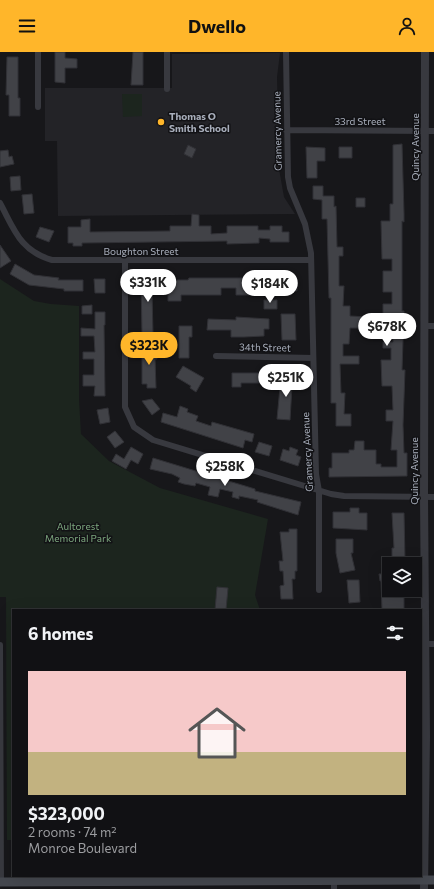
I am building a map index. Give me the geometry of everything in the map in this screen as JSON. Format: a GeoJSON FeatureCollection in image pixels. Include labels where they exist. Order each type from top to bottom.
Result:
{"type":"FeatureCollection","features":[{"type":"Feature","properties":{"kind":"main road"},"geometry":{"type":"LineString","coordinates":[[0,882],[114,885],[424,885],[434,880]]}},
{"type":"Feature","properties":{"kind":"street"},"geometry":{"type":"LineString","coordinates":[[38,52],[38,107]]}},
{"type":"Feature","properties":{"kind":"street"},"geometry":{"type":"LineString","coordinates":[[167,52],[167,89]]}},
{"type":"Feature","properties":{"kind":"street","name":"Gramercy Avenue"},"geometry":{"type":"LineString","coordinates":[[286,52],[286,130],[288,176],[290,188],[305,224],[311,260],[316,474],[319,491],[319,590]]}},
{"type":"Feature","properties":{"kind":"street","name":"Quincy Avenue"},"geometry":{"type":"LineString","coordinates":[[424,885],[430,644],[424,497],[425,52]]}},
{"type":"Feature","properties":{"kind":"street","name":"33rd Street"},"geometry":{"type":"LineString","coordinates":[[286,130],[434,131]]}},
{"type":"Feature","properties":{"kind":"street","name":"Boughton Street"},"geometry":{"type":"LineString","coordinates":[[0,203],[22,242],[27,248],[42,257],[63,261],[311,260]]}},
{"type":"Feature","properties":{"kind":"street"},"geometry":{"type":"LineString","coordinates":[[125,261],[125,407],[134,427],[154,440],[319,491],[344,496],[434,497]]}},
{"type":"Feature","properties":{"kind":"street"},"geometry":{"type":"LineString","coordinates":[[425,326],[434,326]]}},
{"type":"Feature","properties":{"kind":"street","name":"34th Street"},"geometry":{"type":"LineString","coordinates":[[216,356],[313,358]]}},
{"type":"Feature","properties":{"kind":"street"},"geometry":{"type":"LineString","coordinates":[[0,645],[0,882]]}},
{"type":"Feature","properties":{"kind":"shaded area","name":"Thomas O Smith School"},"geometry":{"type":"Polygon","coordinates":[[[280,53],[277,77],[279,169],[284,197],[295,214],[58,216],[57,141],[45,141],[45,88],[172,88],[172,54],[280,53]]]}},
{"type":"Feature","properties":{"kind":"green space"},"geometry":{"type":"Polygon","coordinates":[[[122,94],[142,94],[142,116],[123,117],[122,94]]]}},
{"type":"Feature","properties":{"kind":"green space","name":"Aultorest Memorial Park"},"geometry":{"type":"Polygon","coordinates":[[[0,279],[34,301],[79,306],[79,399],[81,434],[109,461],[160,488],[268,519],[255,595],[260,609],[12,609],[12,840],[7,840],[6,597],[0,597],[0,279]]]}},
{"type":"Feature","properties":{"kind":"building"},"geometry":{"type":"Polygon","coordinates":[[[55,52],[65,52],[65,58],[77,59],[77,68],[65,68],[65,83],[55,82],[55,52]]]}},
{"type":"Feature","properties":{"kind":"building"},"geometry":{"type":"Polygon","coordinates":[[[133,52],[143,52],[143,85],[131,85],[133,52]]]}},
{"type":"Feature","properties":{"kind":"building"},"geometry":{"type":"Polygon","coordinates":[[[7,57],[18,57],[18,98],[20,98],[20,116],[9,116],[9,95],[6,95],[7,57]]]}},
{"type":"Feature","properties":{"kind":"building"},"geometry":{"type":"Polygon","coordinates":[[[402,144],[404,222],[402,221],[402,311],[404,311],[402,370],[405,370],[403,425],[404,453],[407,453],[407,476],[329,477],[329,468],[332,468],[332,453],[349,453],[349,450],[354,450],[355,441],[364,441],[364,450],[376,450],[376,464],[381,464],[381,467],[397,467],[397,450],[391,450],[393,421],[386,421],[386,410],[393,410],[392,386],[382,386],[381,360],[391,360],[391,348],[383,348],[383,342],[393,342],[393,321],[383,321],[383,304],[392,304],[392,292],[383,292],[383,271],[392,271],[392,259],[382,259],[381,221],[390,221],[390,204],[393,204],[393,145],[402,144]]]}},
{"type":"Feature","properties":{"kind":"building"},"geometry":{"type":"Polygon","coordinates":[[[188,145],[196,149],[192,158],[184,154],[188,145]]]}},
{"type":"Feature","properties":{"kind":"building"},"geometry":{"type":"Polygon","coordinates":[[[306,147],[325,148],[325,161],[317,161],[317,178],[307,178],[306,147]]]}},
{"type":"Feature","properties":{"kind":"building"},"geometry":{"type":"Polygon","coordinates":[[[339,147],[352,147],[352,158],[339,158],[339,147]]]}},
{"type":"Feature","properties":{"kind":"building"},"geometry":{"type":"Polygon","coordinates":[[[8,150],[9,157],[12,156],[14,164],[0,167],[0,151],[8,150]]]}},
{"type":"Feature","properties":{"kind":"building"},"geometry":{"type":"Polygon","coordinates":[[[20,176],[21,190],[11,191],[10,177],[20,176]]]}},
{"type":"Feature","properties":{"kind":"building"},"geometry":{"type":"Polygon","coordinates":[[[313,186],[323,186],[323,196],[334,196],[334,207],[336,206],[337,247],[343,247],[343,256],[339,256],[339,286],[344,286],[343,306],[350,306],[350,316],[369,317],[369,328],[350,328],[349,344],[343,344],[343,356],[359,356],[359,364],[340,364],[341,393],[345,393],[344,414],[351,414],[351,426],[336,426],[336,403],[331,403],[331,298],[329,298],[327,219],[322,219],[322,200],[313,199],[313,186]]]}},
{"type":"Feature","properties":{"kind":"building"},"geometry":{"type":"Polygon","coordinates":[[[32,194],[34,213],[24,214],[22,195],[32,194]]]}},
{"type":"Feature","properties":{"kind":"building"},"geometry":{"type":"Polygon","coordinates":[[[356,198],[365,198],[365,207],[356,207],[356,198]]]}},
{"type":"Feature","properties":{"kind":"building"},"geometry":{"type":"Polygon","coordinates":[[[192,214],[199,215],[199,226],[211,226],[211,234],[227,233],[227,226],[258,226],[258,230],[270,230],[270,226],[282,226],[282,232],[289,232],[289,242],[270,242],[270,239],[259,238],[259,243],[227,244],[227,241],[82,243],[82,246],[73,246],[73,243],[68,243],[68,227],[81,227],[81,220],[90,219],[90,232],[170,231],[170,226],[191,226],[192,214]]]}},
{"type":"Feature","properties":{"kind":"building"},"geometry":{"type":"Polygon","coordinates":[[[40,227],[54,231],[49,242],[36,237],[40,227]]]}},
{"type":"Feature","properties":{"kind":"building"},"geometry":{"type":"Polygon","coordinates":[[[0,245],[11,261],[0,268],[0,245]]]}},
{"type":"Feature","properties":{"kind":"building"},"geometry":{"type":"Polygon","coordinates":[[[15,264],[34,275],[59,278],[58,280],[83,280],[83,291],[64,291],[64,289],[29,285],[10,274],[15,264]]]}},
{"type":"Feature","properties":{"kind":"building"},"geometry":{"type":"Polygon","coordinates":[[[141,276],[152,276],[152,279],[157,279],[158,293],[152,293],[153,334],[142,334],[141,276]]]}},
{"type":"Feature","properties":{"kind":"building"},"geometry":{"type":"Polygon","coordinates":[[[189,278],[246,278],[246,282],[257,282],[258,278],[291,278],[291,282],[297,282],[297,291],[291,291],[291,295],[281,295],[281,289],[269,289],[269,295],[236,295],[236,288],[221,288],[221,295],[181,295],[181,301],[168,301],[168,280],[188,280],[189,278]]]}},
{"type":"Feature","properties":{"kind":"building"},"geometry":{"type":"Polygon","coordinates":[[[94,279],[105,279],[105,293],[95,293],[94,279]]]}},
{"type":"Feature","properties":{"kind":"building"},"geometry":{"type":"Polygon","coordinates":[[[264,300],[277,300],[277,309],[264,309],[264,300]]]}},
{"type":"Feature","properties":{"kind":"building"},"geometry":{"type":"Polygon","coordinates":[[[92,305],[92,314],[82,314],[82,306],[92,305]]]}},
{"type":"Feature","properties":{"kind":"building"},"geometry":{"type":"Polygon","coordinates":[[[95,312],[105,312],[105,396],[94,396],[95,386],[83,386],[83,375],[94,375],[94,359],[83,359],[83,352],[95,352],[94,336],[81,336],[81,328],[95,329],[95,312]]]}},
{"type":"Feature","properties":{"kind":"building"},"geometry":{"type":"Polygon","coordinates":[[[281,314],[295,314],[296,340],[282,340],[281,314]]]}},
{"type":"Feature","properties":{"kind":"building"},"geometry":{"type":"Polygon","coordinates":[[[236,317],[269,319],[269,329],[264,329],[264,336],[244,337],[231,337],[231,330],[207,330],[208,319],[236,320],[236,317]]]}},
{"type":"Feature","properties":{"kind":"building"},"geometry":{"type":"Polygon","coordinates":[[[179,326],[192,326],[192,337],[189,337],[189,358],[179,358],[179,326]]]}},
{"type":"Feature","properties":{"kind":"building"},"geometry":{"type":"Polygon","coordinates":[[[142,345],[152,345],[153,352],[157,352],[157,359],[155,359],[156,388],[147,388],[147,384],[142,384],[142,345]]]}},
{"type":"Feature","properties":{"kind":"building"},"geometry":{"type":"Polygon","coordinates":[[[183,366],[204,378],[196,392],[190,388],[191,386],[176,377],[183,366]]]}},
{"type":"Feature","properties":{"kind":"building"},"geometry":{"type":"Polygon","coordinates":[[[232,373],[260,373],[260,383],[241,383],[241,387],[232,387],[232,373]]]}},
{"type":"Feature","properties":{"kind":"building"},"geometry":{"type":"Polygon","coordinates":[[[281,377],[297,377],[296,386],[292,386],[290,420],[277,419],[281,377]]]}},
{"type":"Feature","properties":{"kind":"building"},"geometry":{"type":"Polygon","coordinates":[[[152,399],[160,409],[152,415],[142,401],[152,399]]]}},
{"type":"Feature","properties":{"kind":"building"},"geometry":{"type":"Polygon","coordinates":[[[180,406],[188,409],[187,412],[198,416],[196,421],[211,426],[212,422],[254,434],[252,442],[245,440],[243,448],[161,422],[163,413],[177,417],[180,406]]]}},
{"type":"Feature","properties":{"kind":"building"},"geometry":{"type":"Polygon","coordinates":[[[108,408],[110,422],[100,424],[97,410],[108,408]]]}},
{"type":"Feature","properties":{"kind":"building"},"geometry":{"type":"Polygon","coordinates":[[[115,431],[124,442],[115,448],[107,437],[115,431]]]}},
{"type":"Feature","properties":{"kind":"building"},"geometry":{"type":"Polygon","coordinates":[[[259,442],[272,446],[269,456],[255,452],[259,442]]]}},
{"type":"Feature","properties":{"kind":"building"},"geometry":{"type":"Polygon","coordinates":[[[131,447],[143,454],[138,464],[131,460],[126,469],[112,461],[116,454],[124,459],[131,447]]]}},
{"type":"Feature","properties":{"kind":"building"},"geometry":{"type":"Polygon","coordinates":[[[290,447],[298,450],[296,455],[301,457],[298,466],[280,460],[283,449],[289,451],[290,447]]]}},
{"type":"Feature","properties":{"kind":"building"},"geometry":{"type":"Polygon","coordinates":[[[153,458],[255,489],[255,491],[301,502],[298,515],[257,502],[258,500],[239,496],[239,499],[232,497],[233,492],[220,489],[218,497],[208,495],[210,487],[196,483],[195,486],[184,484],[178,482],[180,478],[172,474],[150,469],[153,458]]]}},
{"type":"Feature","properties":{"kind":"building"},"geometry":{"type":"Polygon","coordinates":[[[350,508],[359,508],[359,513],[367,513],[367,530],[333,528],[333,512],[350,512],[350,508]]]}},
{"type":"Feature","properties":{"kind":"building"},"geometry":{"type":"Polygon","coordinates":[[[392,513],[404,513],[405,557],[392,557],[392,548],[394,548],[392,513]]]}},
{"type":"Feature","properties":{"kind":"building"},"geometry":{"type":"Polygon","coordinates":[[[289,529],[297,529],[297,571],[295,571],[295,579],[292,579],[293,599],[281,599],[280,586],[284,585],[283,571],[280,571],[279,561],[283,561],[280,532],[289,532],[289,529]]]}},
{"type":"Feature","properties":{"kind":"building"},"geometry":{"type":"Polygon","coordinates":[[[336,539],[353,539],[353,553],[351,553],[355,570],[340,573],[336,553],[336,539]]]}},
{"type":"Feature","properties":{"kind":"building"},"geometry":{"type":"Polygon","coordinates":[[[379,574],[382,574],[382,597],[404,597],[404,609],[382,609],[381,581],[379,574]]]}},
{"type":"Feature","properties":{"kind":"building"},"geometry":{"type":"Polygon","coordinates":[[[347,580],[359,580],[360,602],[349,603],[347,580]]]}},
{"type":"Feature","properties":{"kind":"building"},"geometry":{"type":"Polygon","coordinates":[[[217,587],[228,588],[226,609],[215,609],[217,587]]]}},
{"type":"Feature","properties":{"kind":"place","name":"Thomas O Smith School"},"geometry":{"type":"Point","coordinates":[161,122]}}]}
